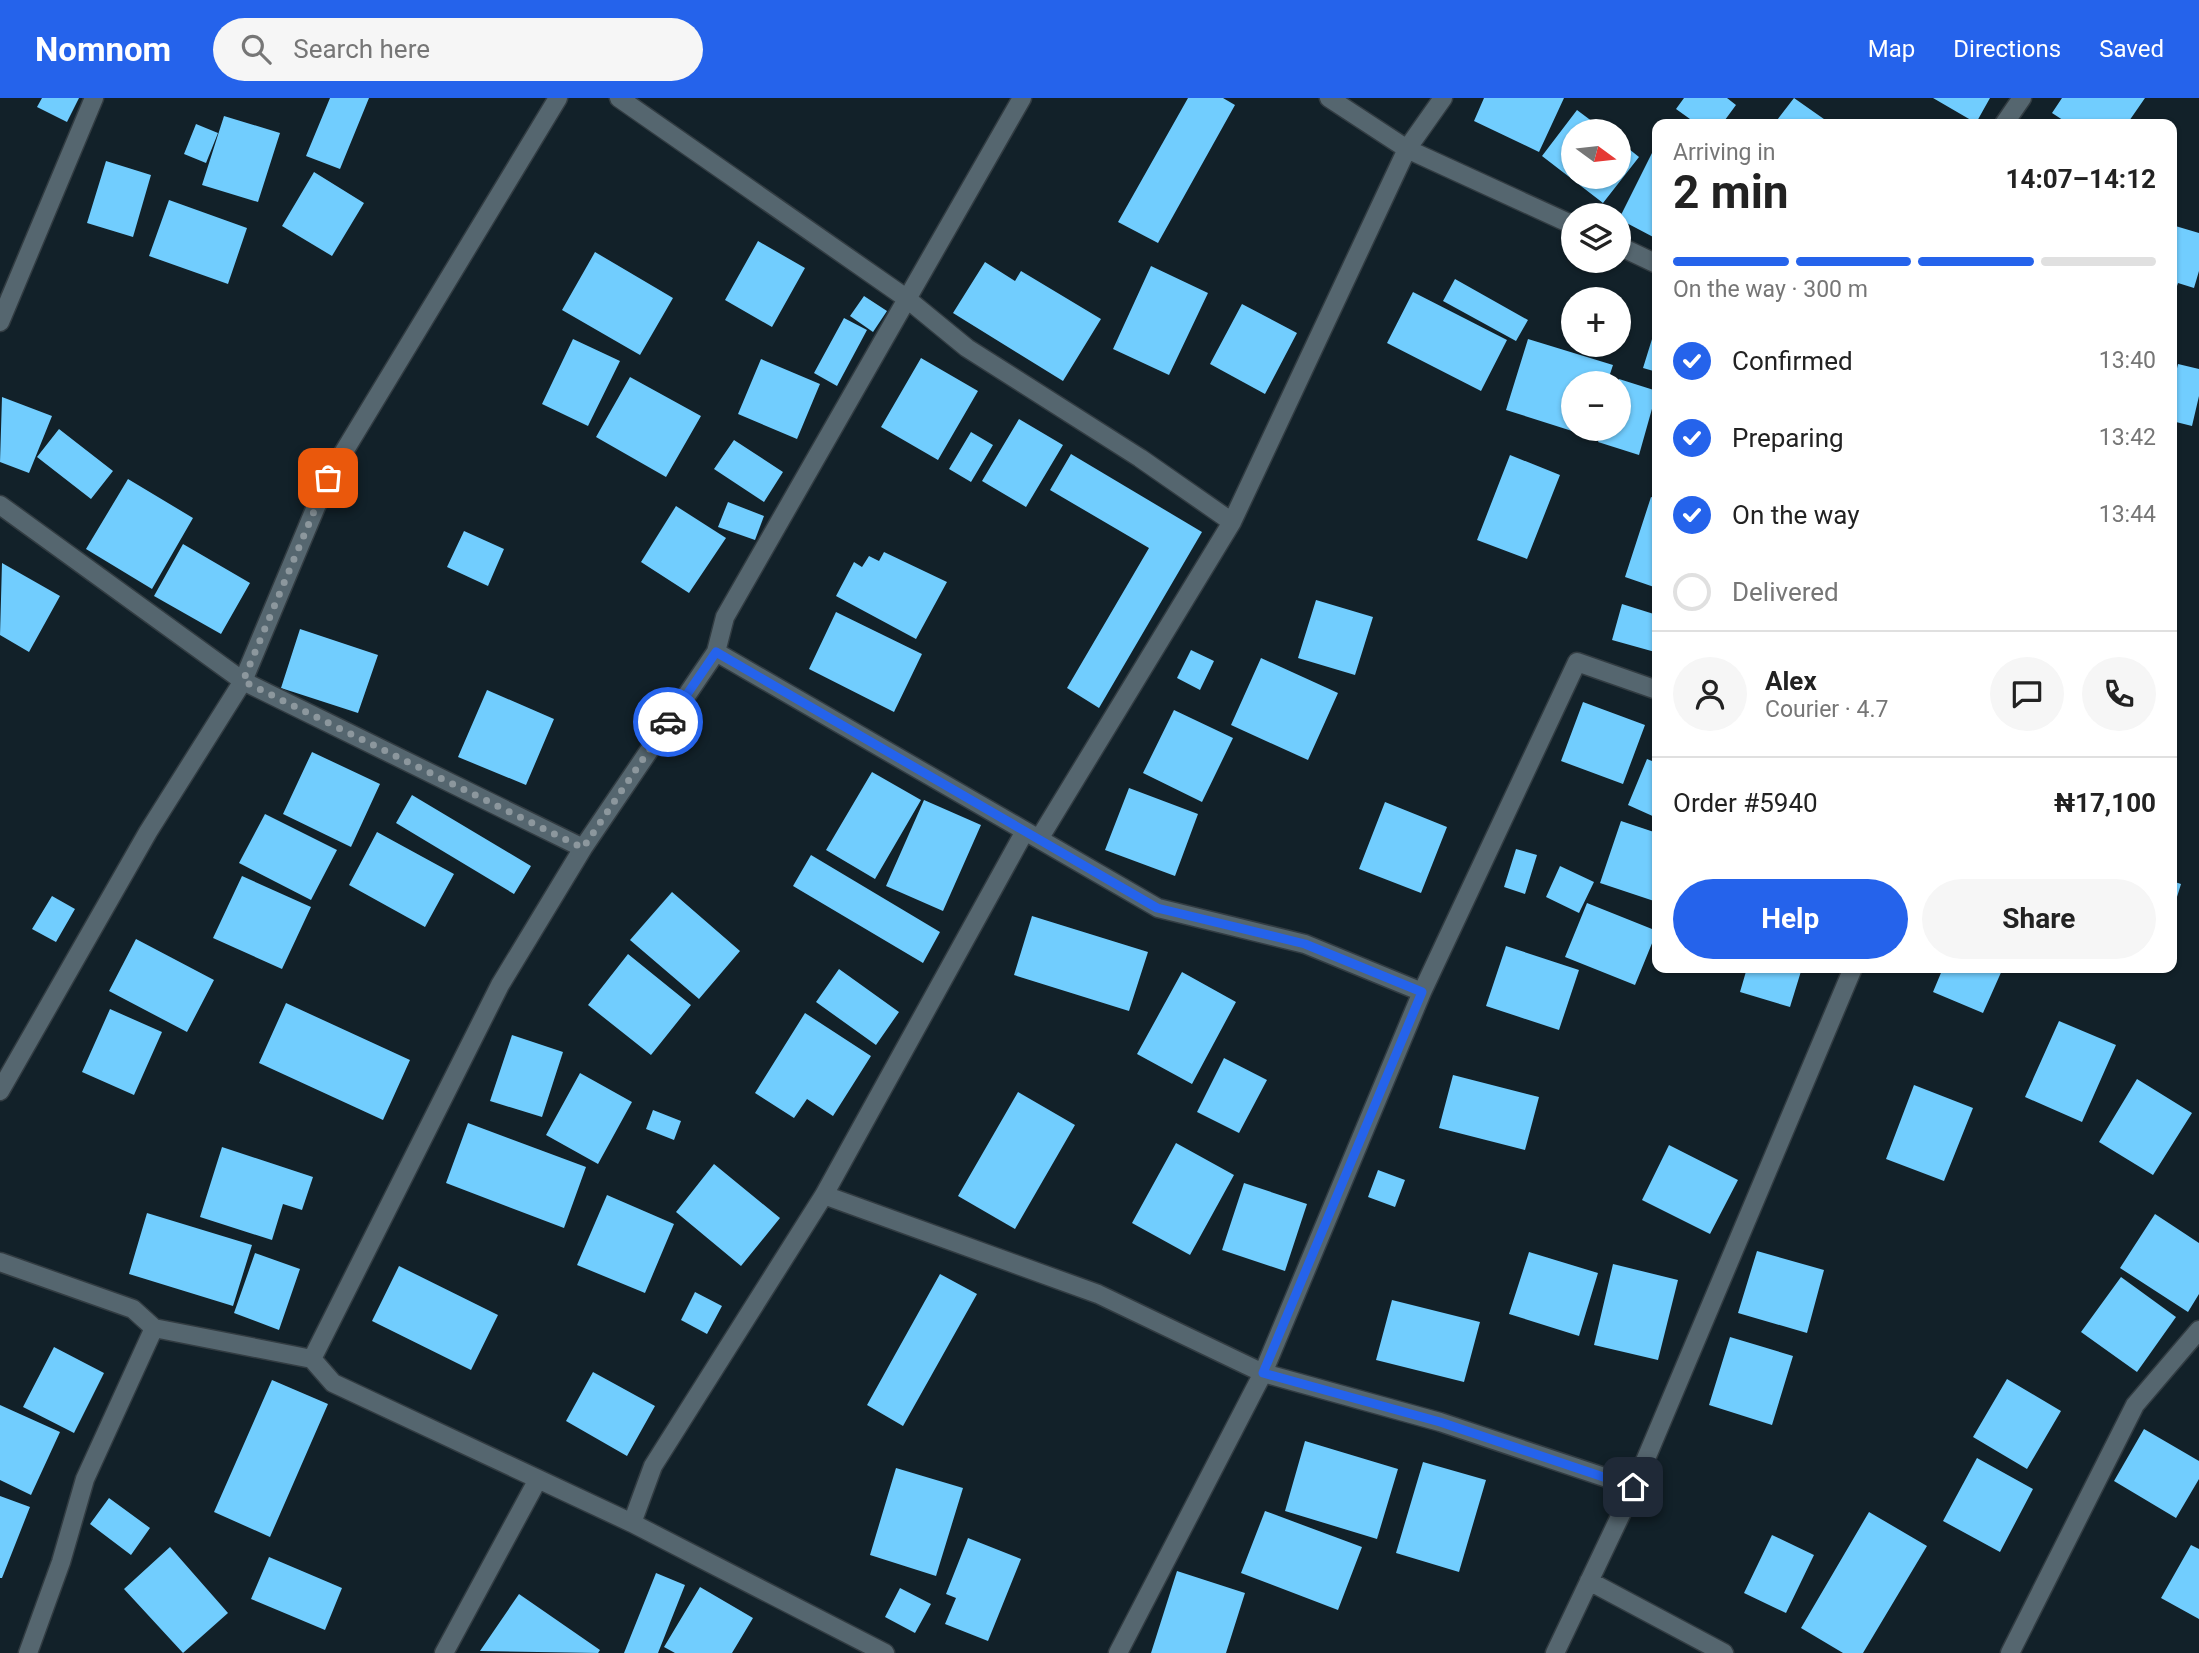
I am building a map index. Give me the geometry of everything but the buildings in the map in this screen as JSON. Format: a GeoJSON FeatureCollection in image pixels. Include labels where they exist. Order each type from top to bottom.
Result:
{"type":"FeatureCollection","features":[{"type":"Feature","properties":{"kind":"street"},"geometry":{"type":"LineString","coordinates":[[0,322],[94,98]]}},
{"type":"Feature","properties":{"kind":"street"},"geometry":{"type":"LineString","coordinates":[[0,1091],[148,832],[243,681],[328,478],[558,98]]}},
{"type":"Feature","properties":{"kind":"street"},"geometry":{"type":"LineString","coordinates":[[619,98],[906,298],[967,348],[1140,458],[1232,522]]}},
{"type":"Feature","properties":{"kind":"street"},"geometry":{"type":"LineString","coordinates":[[312,1359],[500,985],[583,848],[716,652],[725,617],[1022,98]]}},
{"type":"Feature","properties":{"kind":"street"},"geometry":{"type":"LineString","coordinates":[[1329,98],[1407,149],[1561,220]]}},
{"type":"Feature","properties":{"kind":"street"},"geometry":{"type":"LineString","coordinates":[[632,1524],[653,1466],[824,1195],[1032,835],[1232,522],[1407,149],[1443,98]]}},
{"type":"Feature","properties":{"kind":"street"},"geometry":{"type":"LineString","coordinates":[[2007,119],[2022,98]]}},
{"type":"Feature","properties":{"kind":"street"},"geometry":{"type":"LineString","coordinates":[[1631,252],[1652,262]]}},
{"type":"Feature","properties":{"kind":"street"},"geometry":{"type":"LineString","coordinates":[[0,505],[243,681],[583,848]]}},
{"type":"Feature","properties":{"kind":"street"},"geometry":{"type":"LineString","coordinates":[[716,652],[1157,908],[1305,944],[1422,992]]}},
{"type":"Feature","properties":{"kind":"street"},"geometry":{"type":"LineString","coordinates":[[1118,1653],[1263,1373],[1422,992],[1577,662],[1652,688]]}},
{"type":"Feature","properties":{"kind":"street"},"geometry":{"type":"LineString","coordinates":[[1555,1653],[1633,1487],[1851,973]]}},
{"type":"Feature","properties":{"kind":"street"},"geometry":{"type":"LineString","coordinates":[[824,1195],[1098,1294],[1263,1373],[1440,1422],[1633,1487]]}},
{"type":"Feature","properties":{"kind":"street"},"geometry":{"type":"LineString","coordinates":[[0,1262],[132,1309],[154,1328],[312,1359],[333,1383],[632,1524],[885,1653]]}},
{"type":"Feature","properties":{"kind":"street"},"geometry":{"type":"LineString","coordinates":[[27,1653],[61,1562],[85,1479],[154,1328]]}},
{"type":"Feature","properties":{"kind":"street"},"geometry":{"type":"LineString","coordinates":[[2010,1653],[2135,1405],[2199,1330]]}},
{"type":"Feature","properties":{"kind":"street"},"geometry":{"type":"LineString","coordinates":[[444,1653],[537,1481]]}},
{"type":"Feature","properties":{"kind":"street"},"geometry":{"type":"LineString","coordinates":[[1589,1581],[1724,1653]]}},
{"type":"Feature","properties":{"kind":"way so far"},"geometry":{"type":"LineString","coordinates":[[328,478],[243,681],[583,848],[668,722]]}},
{"type":"Feature","properties":{"kind":"route"},"geometry":{"type":"LineString","coordinates":[[668,722],[716,652],[1157,908],[1305,944],[1422,992],[1263,1373],[1440,1422],[1633,1487]]}}]}
